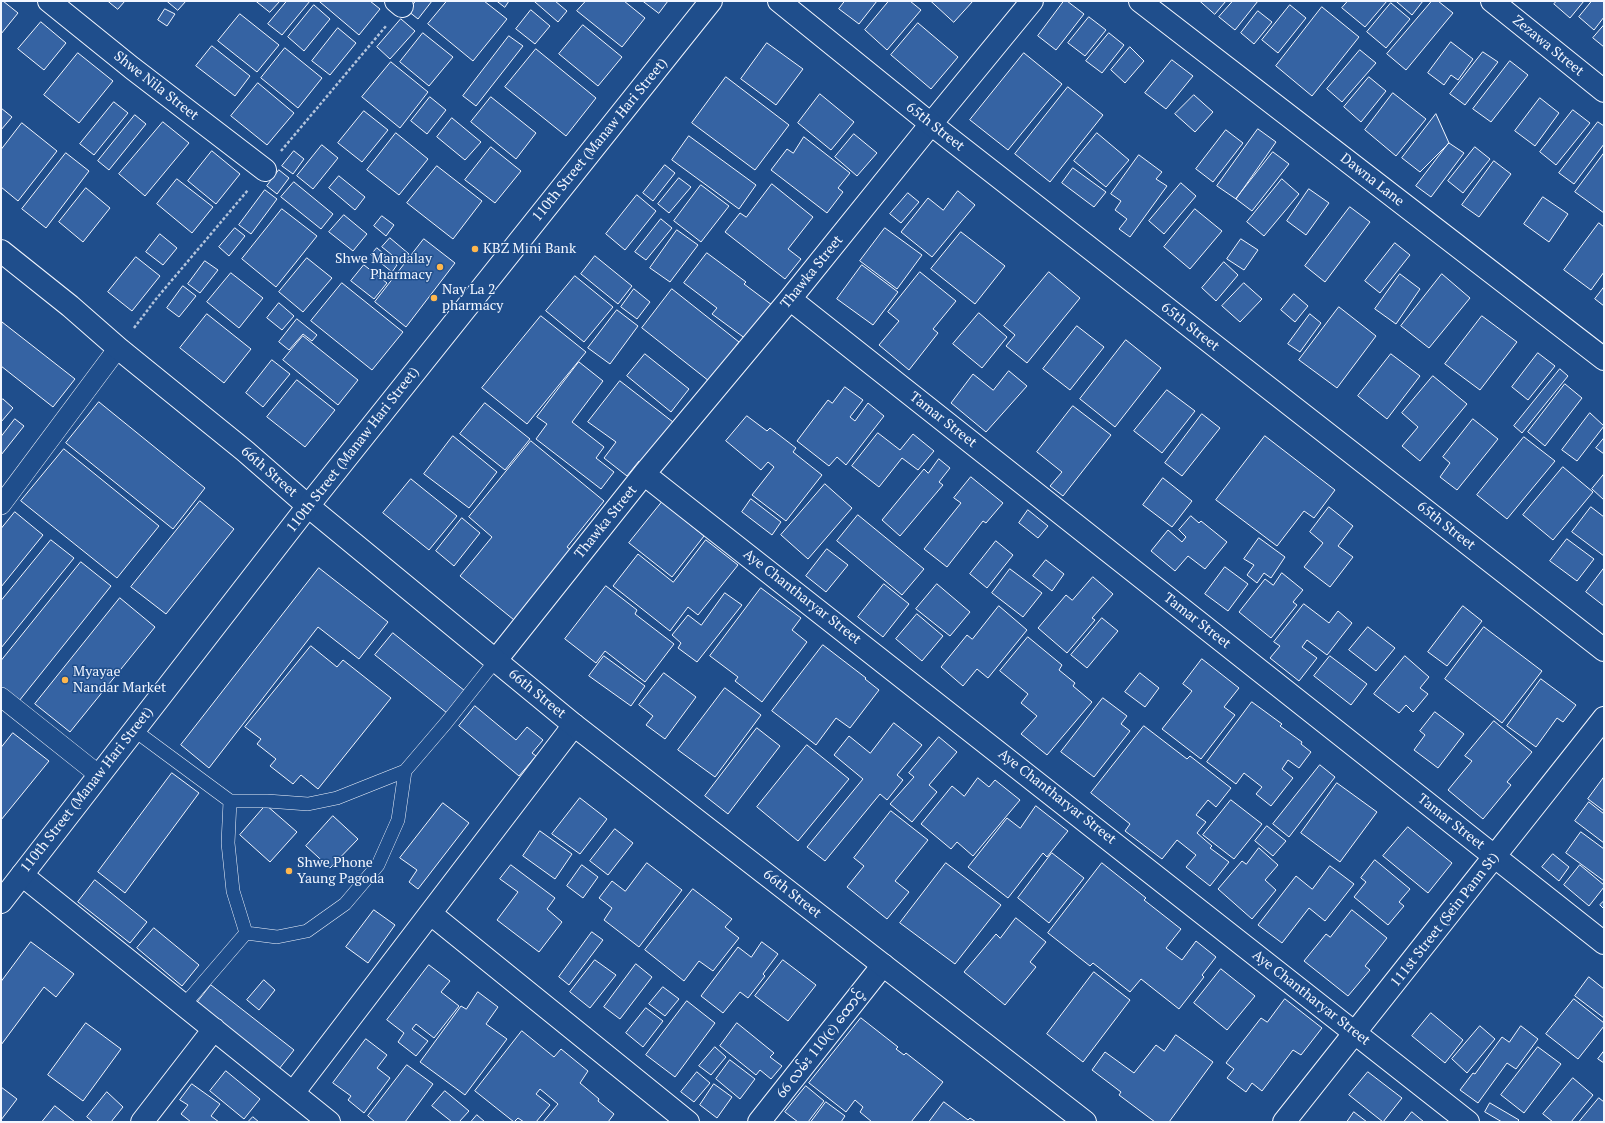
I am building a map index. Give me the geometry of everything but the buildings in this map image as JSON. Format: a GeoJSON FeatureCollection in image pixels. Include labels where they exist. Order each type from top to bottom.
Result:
{"type":"FeatureCollection","features":[{"type":"Feature","properties":{"kind":"street","name":"Shwe Nila Street"},"geometry":{"type":"LineString","coordinates":[[48,1],[132,68],[265,170]]}},
{"type":"Feature","properties":{"kind":"street","name":"110th Street (Manaw Hari Street)"},"geometry":{"type":"LineString","coordinates":[[1,902],[308,506],[711,1]]}},
{"type":"Feature","properties":{"kind":"street","name":"65th Street"},"geometry":{"type":"LineString","coordinates":[[779,1],[931,124],[1604,650]]}},
{"type":"Feature","properties":{"kind":"street","name":"Thawka Street"},"geometry":{"type":"LineString","coordinates":[[496,660],[644,474],[790,299],[1032,1]]}},
{"type":"Feature","properties":{"kind":"street","name":"Dawna Lane"},"geometry":{"type":"LineString","coordinates":[[1140,1],[1604,359]]}},
{"type":"Feature","properties":{"kind":"street","name":"Zezawa Street"},"geometry":{"type":"LineString","coordinates":[[1492,1],[1604,90]]}},
{"type":"Feature","properties":{"kind":"street","name":"66th Street"},"geometry":{"type":"LineString","coordinates":[[1,251],[70,306],[118,348],[244,450],[308,506],[574,725],[1085,1122]]}},
{"type":"Feature","properties":{"kind":"street","name":"Tamar Street"},"geometry":{"type":"LineString","coordinates":[[790,299],[1604,943]]}},
{"type":"Feature","properties":{"kind":"street"},"geometry":{"type":"LineString","coordinates":[[1,505],[118,348]]}},
{"type":"Feature","properties":{"kind":"street","name":"Aye Chantharyar Street"},"geometry":{"type":"LineString","coordinates":[[644,474],[1356,1032],[1468,1122]]}},
{"type":"Feature","properties":{"kind":"street"},"geometry":{"type":"LineString","coordinates":[[1,697],[99,775]]}},
{"type":"Feature","properties":{"kind":"street","name":"111st Street (Sein Pann St)"},"geometry":{"type":"LineString","coordinates":[[1284,1122],[1604,718]]}},
{"type":"Feature","properties":{"kind":"street"},"geometry":{"type":"LineString","coordinates":[[293,1093],[574,725]]}},
{"type":"Feature","properties":{"kind":"street"},"geometry":{"type":"LineString","coordinates":[[22,875],[329,1122]]}},
{"type":"Feature","properties":{"kind":"street"},"geometry":{"type":"LineString","coordinates":[[431,914],[688,1122]]}},
{"type":"Feature","properties":{"kind":"street","name":"66 လမ်း 110(c) ထောင့်"},"geometry":{"type":"LineString","coordinates":[[759,1122],[883,965]]}},
{"type":"Feature","properties":{"kind":"street"},"geometry":{"type":"LineString","coordinates":[[142,1122],[214,1029]]}},
{"type":"Feature","properties":{"kind":"lane","name":"Thawka Street"},"geometry":{"type":"LineString","coordinates":[[405,771],[446,723],[496,660]]}},
{"type":"Feature","properties":{"kind":"lane"},"geometry":{"type":"LineString","coordinates":[[134,730],[230,801],[267,801],[308,804],[336,798],[405,771],[398,820],[378,865],[345,904],[307,931],[277,937],[246,933]]}},
{"type":"Feature","properties":{"kind":"lane"},"geometry":{"type":"LineString","coordinates":[[230,801],[228,843],[233,891],[246,933]]}},
{"type":"Feature","properties":{"kind":"lane"},"geometry":{"type":"LineString","coordinates":[[184,1005],[246,933]]}},
{"type":"Feature","properties":{"kind":"place","name":"KBZ Mini Bank"},"geometry":{"type":"Point","coordinates":[475,249]}},
{"type":"Feature","properties":{"kind":"place","name":"Shwe Mandalay Pharmacy"},"geometry":{"type":"Point","coordinates":[440,267]}},
{"type":"Feature","properties":{"kind":"place","name":"Nay La 2 pharmacy"},"geometry":{"type":"Point","coordinates":[434,298]}},
{"type":"Feature","properties":{"kind":"place","name":"Myayae Nandar Market"},"geometry":{"type":"Point","coordinates":[65,680]}},
{"type":"Feature","properties":{"kind":"place","name":"Shwe Phone Yaung Pagoda"},"geometry":{"type":"Point","coordinates":[289,871]}}]}
